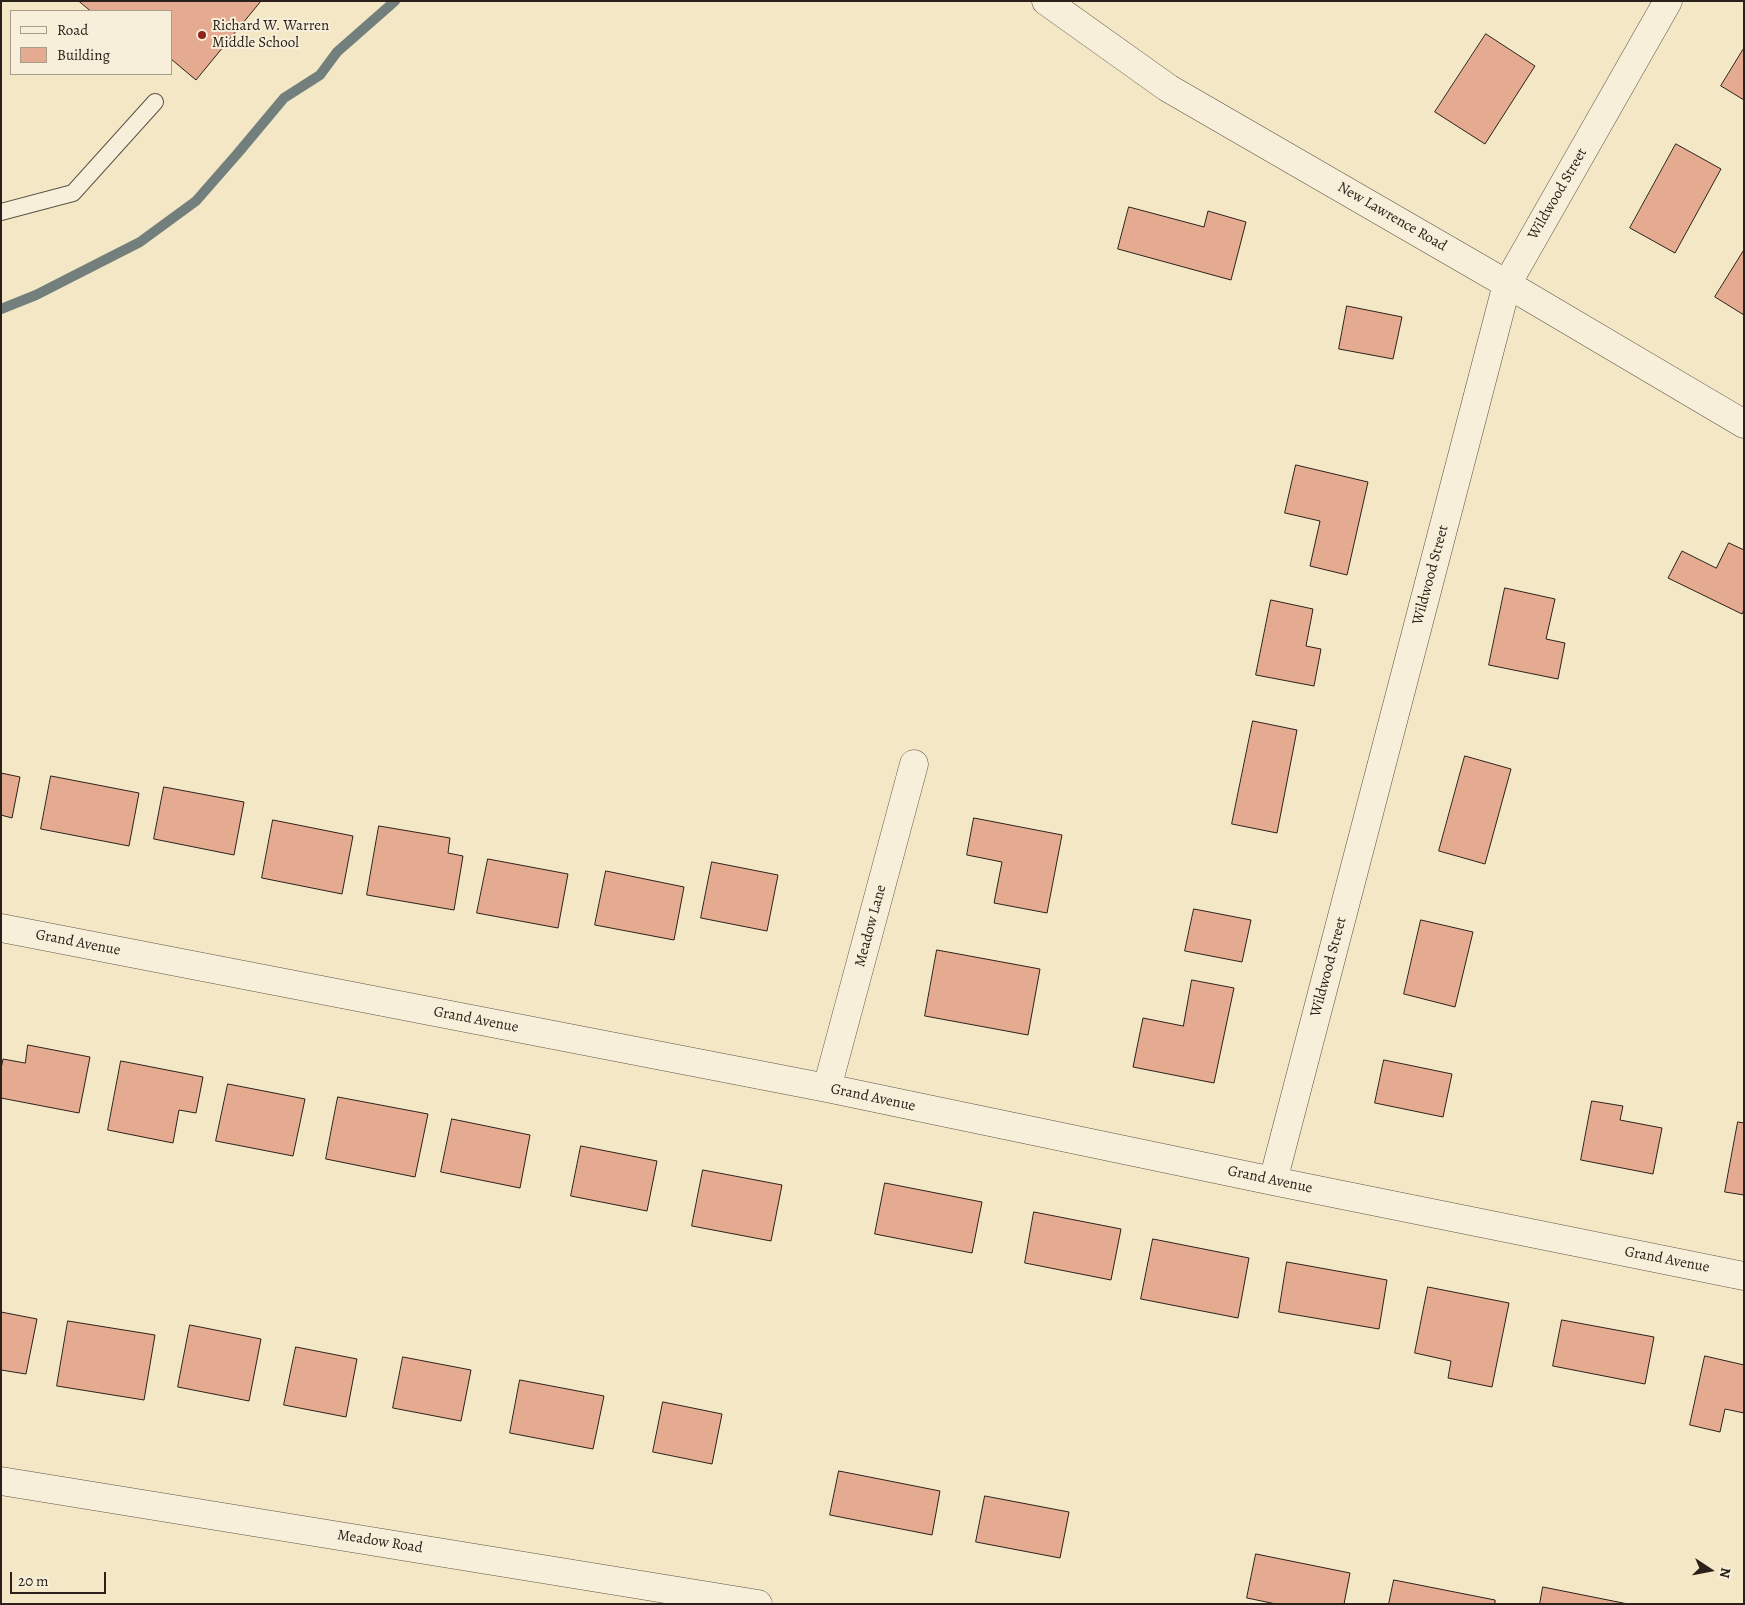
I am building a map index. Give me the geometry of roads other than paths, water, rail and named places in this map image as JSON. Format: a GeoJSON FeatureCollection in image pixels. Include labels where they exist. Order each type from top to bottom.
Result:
{"type":"FeatureCollection","features":[{"type":"Feature","properties":{"kind":"street","name":"New Lawrence Road"},"geometry":{"type":"LineString","coordinates":[[1046,1],[1168,88],[1507,284],[1744,424]]}},
{"type":"Feature","properties":{"kind":"street","name":"Wildwood Street"},"geometry":{"type":"LineString","coordinates":[[1273,1181],[1507,284],[1668,1]]}},
{"type":"Feature","properties":{"kind":"street","name":"Meadow Lane"},"geometry":{"type":"LineString","coordinates":[[827,1088],[914,764]]}},
{"type":"Feature","properties":{"kind":"street","name":"Grand Avenue"},"geometry":{"type":"LineString","coordinates":[[1,928],[827,1088],[1273,1181],[1744,1276]]}},
{"type":"Feature","properties":{"kind":"street","name":"Meadow Road"},"geometry":{"type":"LineString","coordinates":[[1,1481],[719,1600],[758,1604]]}},
{"type":"Feature","properties":{"kind":"lane"},"geometry":{"type":"LineString","coordinates":[[1,212],[73,193],[155,102]]}},
{"type":"Feature","properties":{"kind":"waterway"},"geometry":{"type":"LineString","coordinates":[[1,309],[36,295],[140,242],[196,201],[284,98],[320,75],[337,52],[395,1]]}},
{"type":"Feature","properties":{"kind":"place","name":"Richard W. Warren Middle School"},"geometry":{"type":"Point","coordinates":[202,35]}}]}
